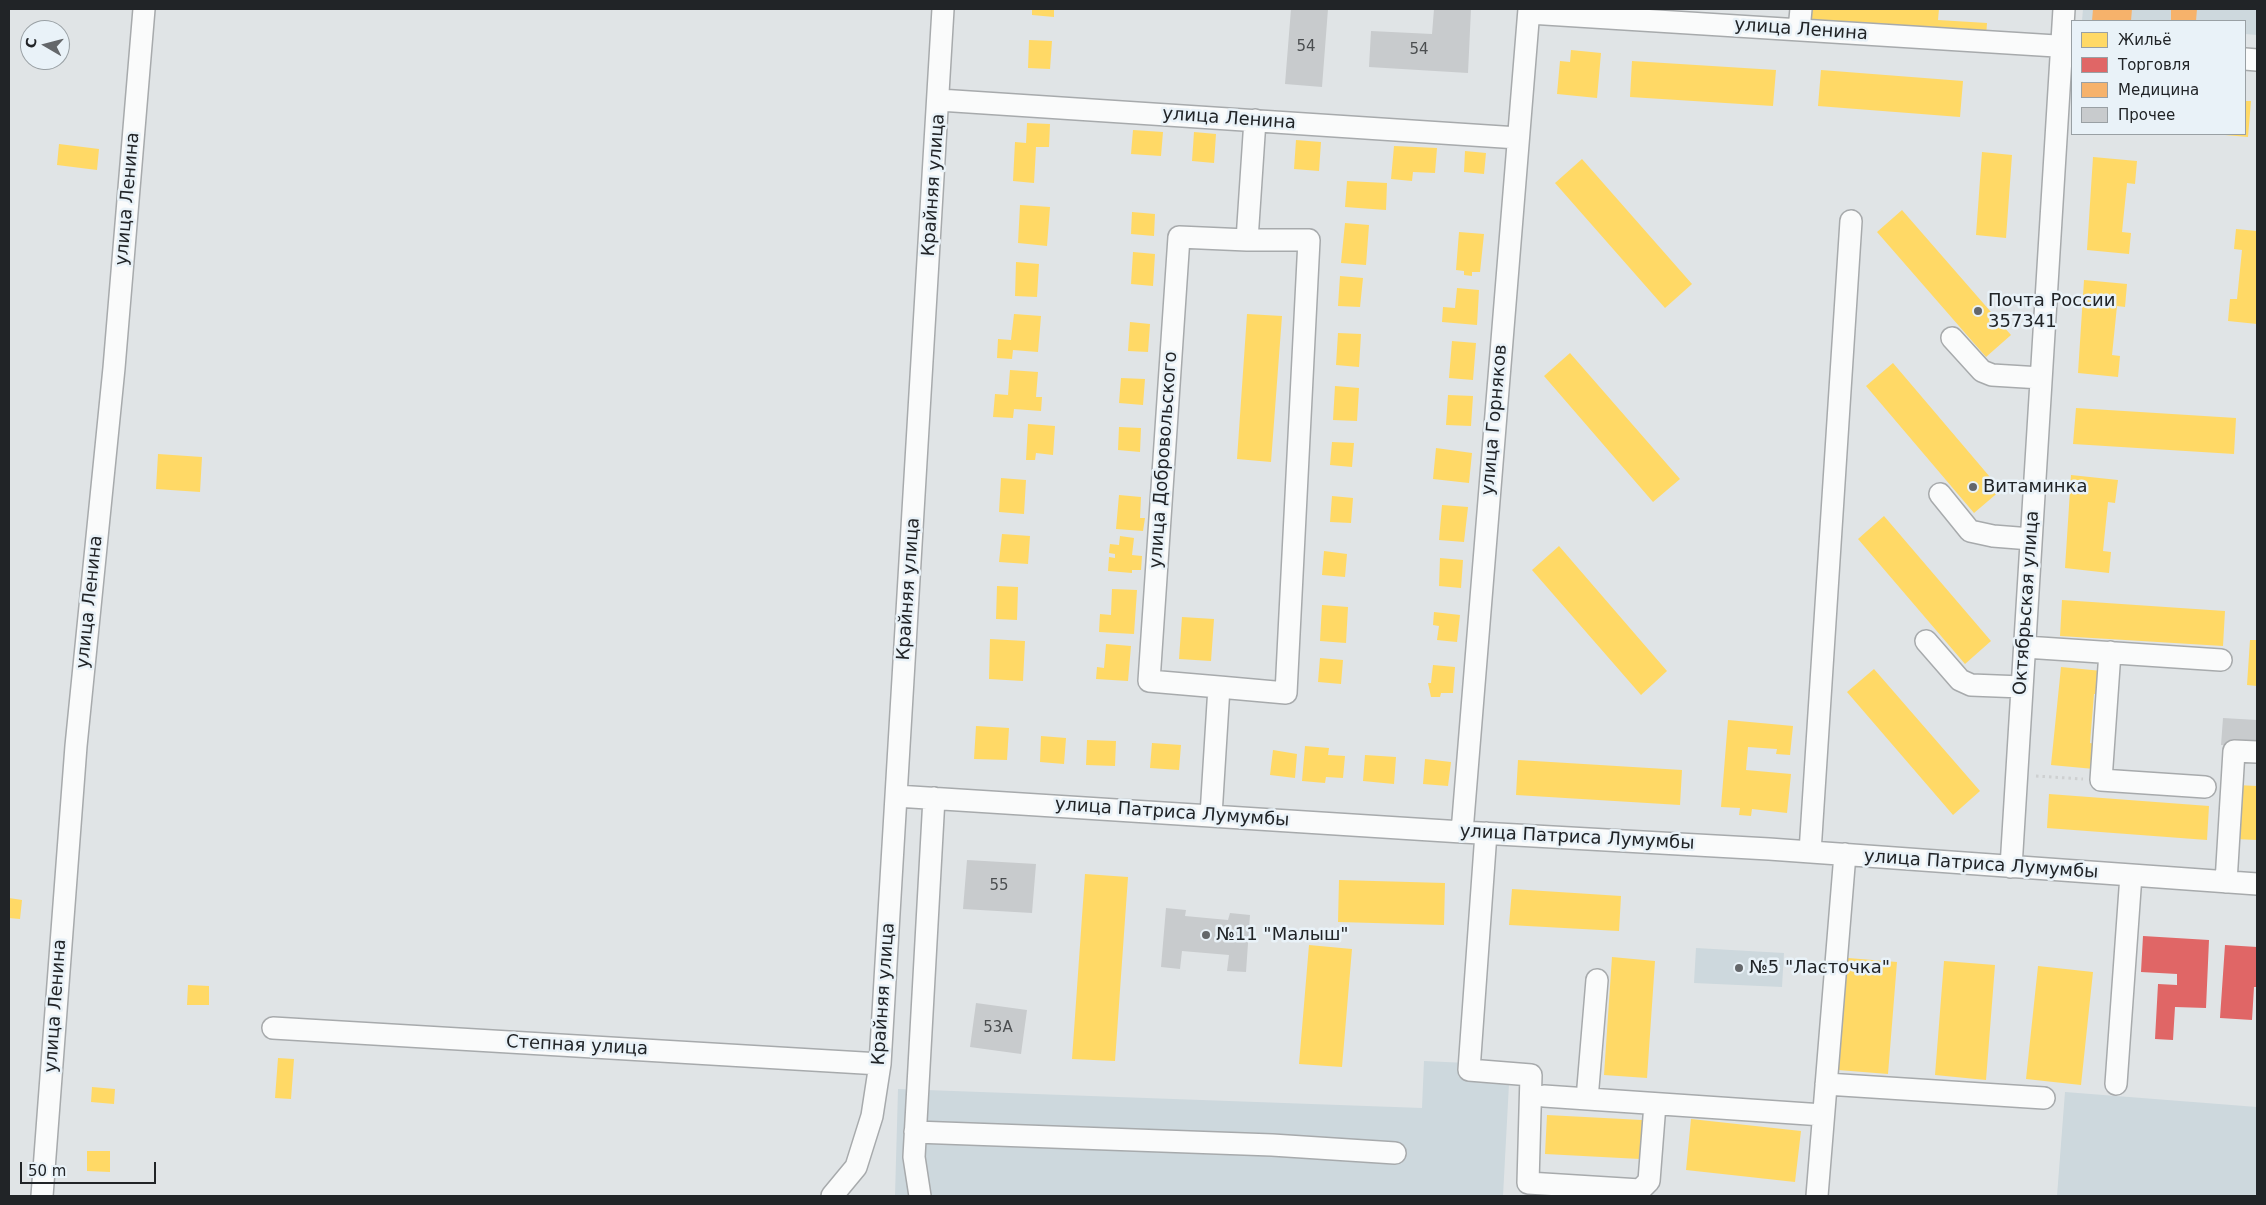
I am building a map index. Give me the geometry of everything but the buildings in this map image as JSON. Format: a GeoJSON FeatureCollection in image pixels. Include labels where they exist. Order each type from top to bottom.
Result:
{"type":"FeatureCollection","features":[{"type":"Feature","properties":{"kind":"street","name":"улица Ленина"},"geometry":{"type":"LineString","coordinates":[[42,1196],[76,746],[114,368],[144,9]]}},
{"type":"Feature","properties":{"kind":"street","name":"Крайняя улица"},"geometry":{"type":"LineString","coordinates":[[832,1196],[856,1167],[872,1116],[880,1064],[943,9]]}},
{"type":"Feature","properties":{"kind":"street"},"geometry":{"type":"LineString","coordinates":[[1799,30],[1801,9]]}},
{"type":"Feature","properties":{"kind":"street","name":"Октябрьская улица"},"geometry":{"type":"LineString","coordinates":[[2011,867],[2041,378],[2067,47],[2064,9]]}},
{"type":"Feature","properties":{"kind":"street","name":"улица Ленина"},"geometry":{"type":"LineString","coordinates":[[1529,11],[2067,47]]}},
{"type":"Feature","properties":{"kind":"street","name":"улица Горняков"},"geometry":{"type":"LineString","coordinates":[[1462,832],[1529,11]]}},
{"type":"Feature","properties":{"kind":"street","name":"улица Ленина"},"geometry":{"type":"LineString","coordinates":[[939,100],[1518,138]]}},
{"type":"Feature","properties":{"kind":"street"},"geometry":{"type":"LineString","coordinates":[[1247,240],[1255,120]]}},
{"type":"Feature","properties":{"kind":"street"},"geometry":{"type":"LineString","coordinates":[[1810,852],[1851,221]]}},
{"type":"Feature","properties":{"kind":"street","name":"улица Добровольского"},"geometry":{"type":"LineString","coordinates":[[1179,237],[1309,240],[1286,693],[1219,686],[1149,681],[1179,237]]}},
{"type":"Feature","properties":{"kind":"street"},"geometry":{"type":"LineString","coordinates":[[1952,338],[1982,371],[1992,376],[2041,378]]}},
{"type":"Feature","properties":{"kind":"street"},"geometry":{"type":"LineString","coordinates":[[1940,494],[1970,531],[1993,536],[2031,539]]}},
{"type":"Feature","properties":{"kind":"street"},"geometry":{"type":"LineString","coordinates":[[1926,641],[1960,680],[1971,685],[2022,687]]}},
{"type":"Feature","properties":{"kind":"street"},"geometry":{"type":"LineString","coordinates":[[2025,647],[2221,660]]}},
{"type":"Feature","properties":{"kind":"street"},"geometry":{"type":"LineString","coordinates":[[2110,652],[2101,780],[2205,787]]}},
{"type":"Feature","properties":{"kind":"street"},"geometry":{"type":"LineString","coordinates":[[1211,815],[1219,686]]}},
{"type":"Feature","properties":{"kind":"street"},"geometry":{"type":"LineString","coordinates":[[2226,882],[2234,751],[2257,752]]}},
{"type":"Feature","properties":{"kind":"street","name":"улица Патриса Лумумбы"},"geometry":{"type":"LineString","coordinates":[[896,796],[1845,854],[2257,884]]}},
{"type":"Feature","properties":{"kind":"street"},"geometry":{"type":"LineString","coordinates":[[920,1196],[914,1157],[934,798]]}},
{"type":"Feature","properties":{"kind":"street"},"geometry":{"type":"LineString","coordinates":[[1486,833],[1469,1070],[1531,1075],[1528,1183],[1640,1190],[1649,1180],[1655,1104]]}},
{"type":"Feature","properties":{"kind":"street"},"geometry":{"type":"LineString","coordinates":[[1817,1196],[1845,854]]}},
{"type":"Feature","properties":{"kind":"street"},"geometry":{"type":"LineString","coordinates":[[2116,1084],[2131,876]]}},
{"type":"Feature","properties":{"kind":"street"},"geometry":{"type":"LineString","coordinates":[[1587,1099],[1596,980]]}},
{"type":"Feature","properties":{"kind":"street","name":"Степная улица"},"geometry":{"type":"LineString","coordinates":[[273,1028],[880,1064]]}},
{"type":"Feature","properties":{"kind":"street"},"geometry":{"type":"LineString","coordinates":[[1826,1084],[2044,1098]]}},
{"type":"Feature","properties":{"kind":"street"},"geometry":{"type":"LineString","coordinates":[[1544,1096],[1823,1115]]}},
{"type":"Feature","properties":{"kind":"street"},"geometry":{"type":"LineString","coordinates":[[915,1132],[1272,1145],[1395,1153]]}},
{"type":"Feature","properties":{"kind":"path"},"geometry":{"type":"LineString","coordinates":[[2036,776],[2101,780]]}},
{"type":"Feature","properties":{"kind":"shaded area"},"geometry":{"type":"Polygon","coordinates":[[[2083,9],[2257,9],[2257,35],[2246,34],[2246,20],[2082,20],[2083,9]]]}},
{"type":"Feature","properties":{"kind":"shaded area","name":"№5 \"Ласточка\""},"geometry":{"type":"Polygon","coordinates":[[[1696,948],[1784,953],[1782,987],[1694,983],[1696,948]]]}},
{"type":"Feature","properties":{"kind":"shaded area"},"geometry":{"type":"Polygon","coordinates":[[[1424,1061],[1510,1065],[1503,1196],[895,1196],[898,1089],[1422,1108],[1424,1061]]]}},
{"type":"Feature","properties":{"kind":"shaded area"},"geometry":{"type":"Polygon","coordinates":[[[2065,1092],[2257,1107],[2257,1196],[2057,1196],[2065,1092]]]}},
{"type":"Feature","properties":{"kind":"place","name":"Почта России 357341"},"geometry":{"type":"Point","coordinates":[1978,311]}},
{"type":"Feature","properties":{"kind":"place","name":"Витаминка"},"geometry":{"type":"Point","coordinates":[1973,487]}},
{"type":"Feature","properties":{"kind":"place","name":"№11 \"Малыш\""},"geometry":{"type":"Point","coordinates":[1206,935]}},
{"type":"Feature","properties":{"kind":"place","name":"№5 \"Ласточка\""},"geometry":{"type":"Point","coordinates":[1739,968]}}]}
